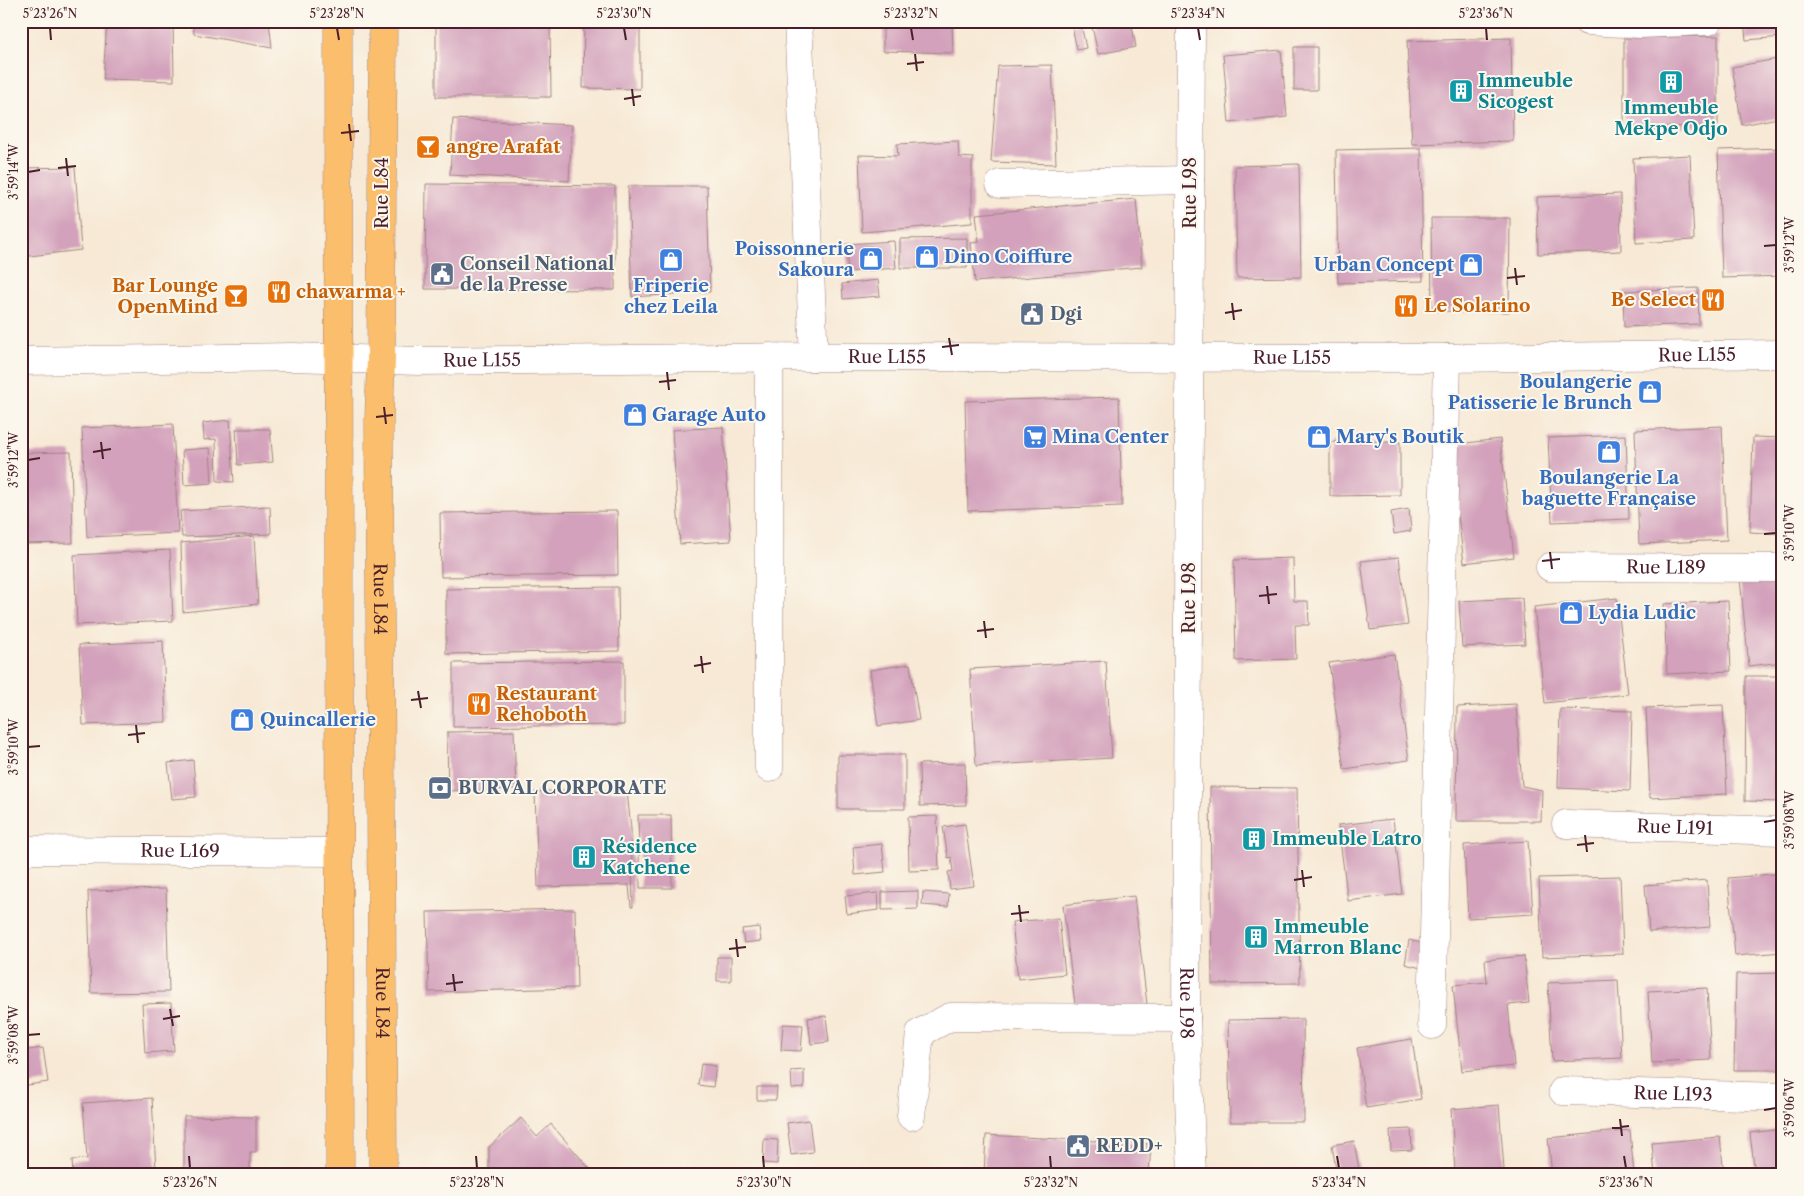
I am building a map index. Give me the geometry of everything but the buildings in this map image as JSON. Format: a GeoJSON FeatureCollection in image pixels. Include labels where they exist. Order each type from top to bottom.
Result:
{"type":"FeatureCollection","features":[{"type":"Feature","properties":{"kind":"main road"},"geometry":{"type":"LineString","coordinates":[[338,21],[340,1175]]}},
{"type":"Feature","properties":{"kind":"main road","name":"Rue L84"},"geometry":{"type":"LineString","coordinates":[[383,21],[382,360],[379,429],[383,1175]]}},
{"type":"Feature","properties":{"kind":"street"},"geometry":{"type":"LineString","coordinates":[[798,21],[814,357]]}},
{"type":"Feature","properties":{"kind":"street","name":"Rue L98"},"geometry":{"type":"LineString","coordinates":[[1191,21],[1186,1018],[1192,1175]]}},
{"type":"Feature","properties":{"kind":"street"},"geometry":{"type":"LineString","coordinates":[[1587,21],[1640,24],[1708,21]]}},
{"type":"Feature","properties":{"kind":"street"},"geometry":{"type":"LineString","coordinates":[[1000,184],[1190,180]]}},
{"type":"Feature","properties":{"kind":"street","name":"Rue L155"},"geometry":{"type":"LineString","coordinates":[[21,361],[338,358],[382,360],[814,357],[1447,358],[1783,354]]}},
{"type":"Feature","properties":{"kind":"street"},"geometry":{"type":"LineString","coordinates":[[769,358],[770,768]]}},
{"type":"Feature","properties":{"kind":"street"},"geometry":{"type":"LineString","coordinates":[[1432,1025],[1447,358]]}},
{"type":"Feature","properties":{"kind":"street","name":"Rue L189"},"geometry":{"type":"LineString","coordinates":[[1550,567],[1783,568]]}},
{"type":"Feature","properties":{"kind":"street","name":"Rue L191"},"geometry":{"type":"LineString","coordinates":[[1566,824],[1783,831]]}},
{"type":"Feature","properties":{"kind":"street","name":"Rue L169"},"geometry":{"type":"LineString","coordinates":[[21,850],[338,852]]}},
{"type":"Feature","properties":{"kind":"street"},"geometry":{"type":"LineString","coordinates":[[912,1116],[920,1033],[950,1018],[1186,1018]]}},
{"type":"Feature","properties":{"kind":"street","name":"Rue L193"},"geometry":{"type":"LineString","coordinates":[[1563,1091],[1783,1097]]}},
{"type":"Feature","properties":{"kind":"place","name":"Immeuble Mekpe Odjo"},"geometry":{"type":"Point","coordinates":[1671,82]}},
{"type":"Feature","properties":{"kind":"place","name":"Immeuble Sicogest"},"geometry":{"type":"Point","coordinates":[1461,91]}},
{"type":"Feature","properties":{"kind":"place","name":"angre Arafat"},"geometry":{"type":"Point","coordinates":[428,147]}},
{"type":"Feature","properties":{"kind":"place","name":"Dino Coiffure"},"geometry":{"type":"Point","coordinates":[927,257]}},
{"type":"Feature","properties":{"kind":"place","name":"Poissonnerie Sakoura"},"geometry":{"type":"Point","coordinates":[871,259]}},
{"type":"Feature","properties":{"kind":"place","name":"Friperie chez Leila"},"geometry":{"type":"Point","coordinates":[671,260]}},
{"type":"Feature","properties":{"kind":"place","name":"Urban Concept"},"geometry":{"type":"Point","coordinates":[1471,265]}},
{"type":"Feature","properties":{"kind":"place","name":"Conseil National de la Presse"},"geometry":{"type":"Point","coordinates":[442,274]}},
{"type":"Feature","properties":{"kind":"place","name":"chawarma +"},"geometry":{"type":"Point","coordinates":[279,292]}},
{"type":"Feature","properties":{"kind":"place","name":"Bar Lounge OpenMind"},"geometry":{"type":"Point","coordinates":[236,296]}},
{"type":"Feature","properties":{"kind":"place","name":"Be Select"},"geometry":{"type":"Point","coordinates":[1713,300]}},
{"type":"Feature","properties":{"kind":"place","name":"Le Solarino"},"geometry":{"type":"Point","coordinates":[1406,306]}},
{"type":"Feature","properties":{"kind":"place","name":"Dgi"},"geometry":{"type":"Point","coordinates":[1032,314]}},
{"type":"Feature","properties":{"kind":"place","name":"Boulangerie Patisserie le Brunch"},"geometry":{"type":"Point","coordinates":[1650,392]}},
{"type":"Feature","properties":{"kind":"place","name":"Garage Auto"},"geometry":{"type":"Point","coordinates":[635,415]}},
{"type":"Feature","properties":{"kind":"place","name":"Mina Center"},"geometry":{"type":"Point","coordinates":[1035,437]}},
{"type":"Feature","properties":{"kind":"place","name":"Mary's Boutik"},"geometry":{"type":"Point","coordinates":[1319,437]}},
{"type":"Feature","properties":{"kind":"place","name":"Boulangerie La baguette Française"},"geometry":{"type":"Point","coordinates":[1609,452]}},
{"type":"Feature","properties":{"kind":"place","name":"Lydia Ludic"},"geometry":{"type":"Point","coordinates":[1571,613]}},
{"type":"Feature","properties":{"kind":"place","name":"Restaurant Rehoboth"},"geometry":{"type":"Point","coordinates":[479,704]}},
{"type":"Feature","properties":{"kind":"place","name":"Quincallerie"},"geometry":{"type":"Point","coordinates":[242,720]}},
{"type":"Feature","properties":{"kind":"place","name":"BURVAL CORPORATE"},"geometry":{"type":"Point","coordinates":[440,788]}},
{"type":"Feature","properties":{"kind":"place","name":"Immeuble Latro"},"geometry":{"type":"Point","coordinates":[1254,839]}},
{"type":"Feature","properties":{"kind":"place","name":"Résidence Katchene"},"geometry":{"type":"Point","coordinates":[584,857]}},
{"type":"Feature","properties":{"kind":"place","name":"Immeuble Marron Blanc"},"geometry":{"type":"Point","coordinates":[1256,937]}},
{"type":"Feature","properties":{"kind":"place","name":"REDD+"},"geometry":{"type":"Point","coordinates":[1078,1146]}}]}
